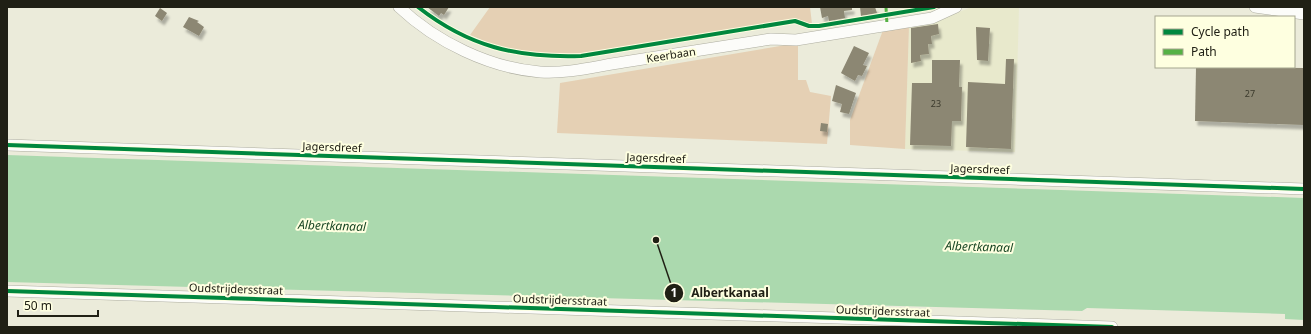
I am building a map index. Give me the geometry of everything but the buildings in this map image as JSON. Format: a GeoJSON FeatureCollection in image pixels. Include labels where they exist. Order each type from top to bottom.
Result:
{"type":"FeatureCollection","features":[{"type":"Feature","properties":{"kind":"street","name":"Keerbaan"},"geometry":{"type":"LineString","coordinates":[[399,7],[459,49],[484,59],[515,68],[541,72],[574,70],[771,39],[796,40],[932,18],[956,7]]}},
{"type":"Feature","properties":{"kind":"street"},"geometry":{"type":"LineString","coordinates":[[1255,7],[1304,14]]}},
{"type":"Feature","properties":{"kind":"street","name":"Jagersdreef"},"geometry":{"type":"LineString","coordinates":[[7,145],[1304,189]]}},
{"type":"Feature","properties":{"kind":"street","name":"Oudstrijdersstraat"},"geometry":{"type":"LineString","coordinates":[[7,290],[748,321],[1112,327]]}},
{"type":"Feature","properties":{"kind":"shaded area"},"geometry":{"type":"Polygon","coordinates":[[[490,7],[810,7],[812,24],[795,19],[589,52],[559,55],[538,54],[508,50],[470,35],[490,7]]]}},
{"type":"Feature","properties":{"kind":"shaded area"},"geometry":{"type":"Polygon","coordinates":[[[972,7],[1019,7],[1015,152],[905,149],[909,27],[946,17],[972,7]]]}},
{"type":"Feature","properties":{"kind":"shaded area"},"geometry":{"type":"Polygon","coordinates":[[[909,27],[905,149],[850,145],[850,120],[883,30],[909,27]]]}},
{"type":"Feature","properties":{"kind":"shaded area"},"geometry":{"type":"Polygon","coordinates":[[[798,43],[798,80],[806,80],[810,92],[831,96],[827,144],[557,133],[560,83],[798,43]]]}},
{"type":"Feature","properties":{"kind":"water","name":"Albertkanaal"},"geometry":{"type":"Polygon","coordinates":[[[7,155],[1304,198],[1304,320],[1285,319],[1285,314],[1087,308],[1082,311],[7,282],[7,155]]]}},
{"type":"Feature","properties":{"kind":"marked path"},"geometry":{"type":"LineString","coordinates":[[886,7],[887,25]]}},
{"type":"Feature","properties":{"kind":"cycle path"},"geometry":{"type":"LineString","coordinates":[[418,7],[437,21],[475,41],[515,52],[558,56],[581,56],[795,21],[809,26],[819,26],[934,7]]}},
{"type":"Feature","properties":{"kind":"cycle path"},"geometry":{"type":"LineString","coordinates":[[7,145],[1304,189]]}},
{"type":"Feature","properties":{"kind":"cycle path"},"geometry":{"type":"LineString","coordinates":[[7,291],[1112,327]]}},
{"type":"Feature","properties":{"kind":"place","name":"Albertkanaal"},"geometry":{"type":"Point","coordinates":[656,240]}}]}
